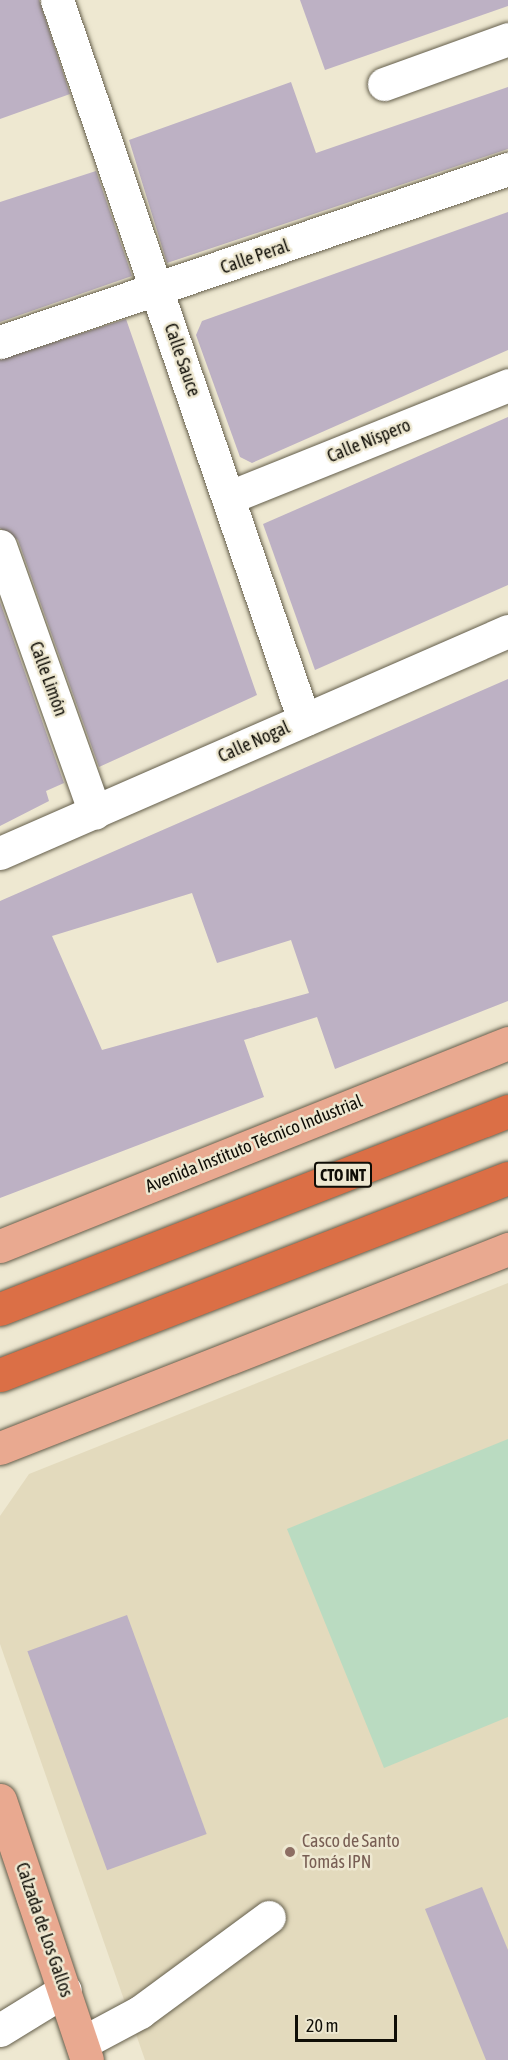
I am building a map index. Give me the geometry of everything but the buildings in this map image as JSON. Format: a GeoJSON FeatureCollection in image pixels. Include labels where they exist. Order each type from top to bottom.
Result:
{"type":"FeatureCollection","features":[{"type":"Feature","properties":{"kind":"highway","name":"CTO INT"},"geometry":{"type":"LineString","coordinates":[[0,1309],[508,1111]]}},
{"type":"Feature","properties":{"kind":"highway"},"geometry":{"type":"LineString","coordinates":[[0,1375],[508,1178]]}},
{"type":"Feature","properties":{"kind":"main road","name":"Avenida Instituto Técnico Industrial"},"geometry":{"type":"LineString","coordinates":[[0,1246],[508,1043]]}},
{"type":"Feature","properties":{"kind":"main road"},"geometry":{"type":"LineString","coordinates":[[0,1448],[508,1249]]}},
{"type":"Feature","properties":{"kind":"main road","name":"Calzada de Los Gallos"},"geometry":{"type":"LineString","coordinates":[[0,1800],[85,2051]]}},
{"type":"Feature","properties":{"kind":"street","name":"Calle Sauce"},"geometry":{"type":"LineString","coordinates":[[57,0],[230,497],[304,720]]}},
{"type":"Feature","properties":{"kind":"street"},"geometry":{"type":"LineString","coordinates":[[384,84],[508,39]]}},
{"type":"Feature","properties":{"kind":"street","name":"Calle Peral"},"geometry":{"type":"LineString","coordinates":[[0,342],[158,291],[508,169]]}},
{"type":"Feature","properties":{"kind":"street","name":"Calle Níspero"},"geometry":{"type":"LineString","coordinates":[[230,497],[508,385]]}},
{"type":"Feature","properties":{"kind":"street","name":"Calle Limón"},"geometry":{"type":"LineString","coordinates":[[0,546],[95,813]]}},
{"type":"Feature","properties":{"kind":"street","name":"Calle Nogal"},"geometry":{"type":"LineString","coordinates":[[0,853],[508,631]]}},
{"type":"Feature","properties":{"kind":"street"},"geometry":{"type":"LineString","coordinates":[[85,2051],[269,1917]]}},
{"type":"Feature","properties":{"kind":"street"},"geometry":{"type":"LineString","coordinates":[[0,2030],[65,1990]]}},
{"type":"Feature","properties":{"kind":"shaded area","name":"Casco de Santo Tomás IPN"},"geometry":{"type":"Polygon","coordinates":[[[508,1283],[508,2060],[145,2060],[0,1644],[0,1516],[29,1474],[508,1283]]]}},
{"type":"Feature","properties":{"kind":"green space"},"geometry":{"type":"Polygon","coordinates":[[[508,1439],[508,1717],[384,1768],[287,1529],[508,1439]]]}},
{"type":"Feature","properties":{"kind":"place","name":"Casco de Santo Tomás IPN"},"geometry":{"type":"Point","coordinates":[290,1852]}}]}
